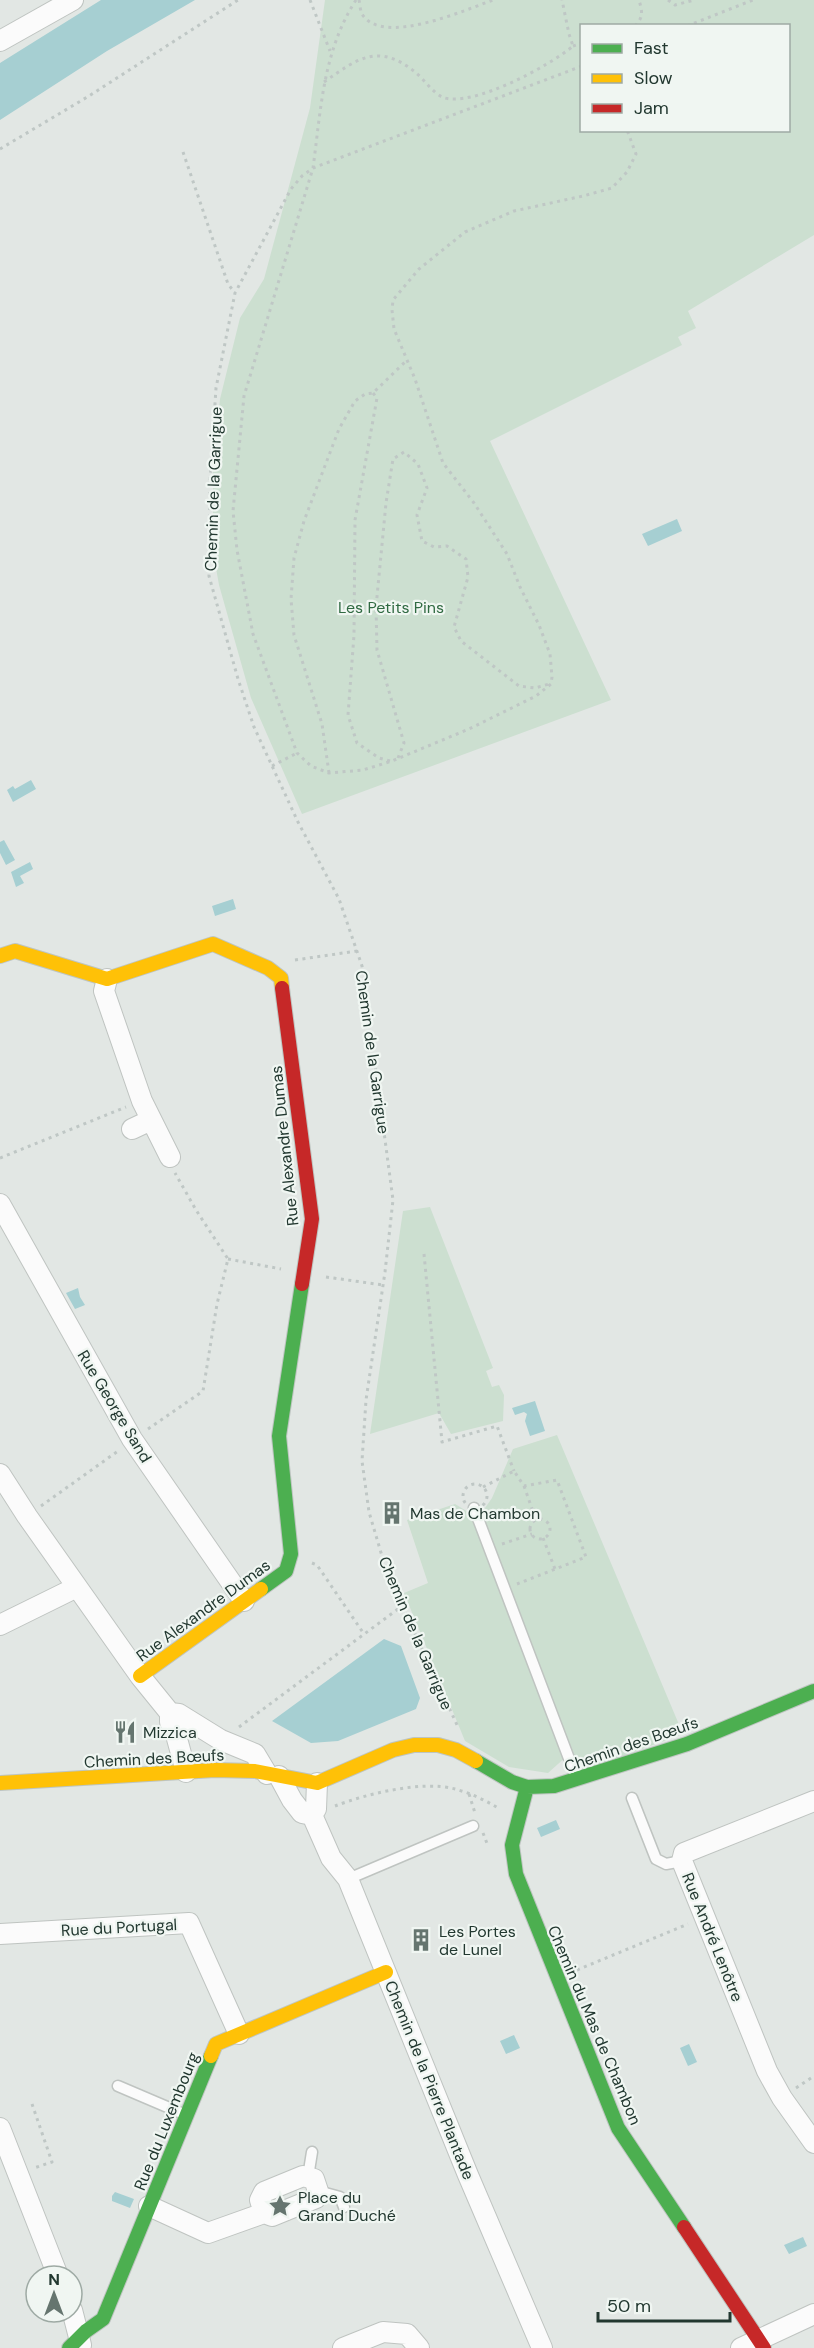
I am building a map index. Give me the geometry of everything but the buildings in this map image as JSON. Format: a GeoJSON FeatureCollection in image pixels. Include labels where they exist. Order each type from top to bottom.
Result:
{"type":"FeatureCollection","features":[{"type":"Feature","properties":{"kind":"street"},"geometry":{"type":"LineString","coordinates":[[0,41],[73,0]]}},
{"type":"Feature","properties":{"kind":"street"},"geometry":{"type":"LineString","coordinates":[[0,956],[15,951],[107,979],[213,944],[268,968]]}},
{"type":"Feature","properties":{"kind":"street","name":"Rue Alexandre Dumas"},"geometry":{"type":"LineString","coordinates":[[140,1676],[286,1571],[291,1554],[279,1436],[312,1219],[281,978],[268,968]]}},
{"type":"Feature","properties":{"kind":"street"},"geometry":{"type":"LineString","coordinates":[[107,979],[104,991],[142,1101],[170,1157]]}},
{"type":"Feature","properties":{"kind":"street"},"geometry":{"type":"LineString","coordinates":[[132,1129],[151,1120]]}},
{"type":"Feature","properties":{"kind":"street","name":"Rue George Sand"},"geometry":{"type":"LineString","coordinates":[[0,1204],[132,1439],[244,1600]]}},
{"type":"Feature","properties":{"kind":"street"},"geometry":{"type":"LineString","coordinates":[[0,1474],[140,1676],[170,1713],[170,1722],[176,1734],[186,1772]]}},
{"type":"Feature","properties":{"kind":"street"},"geometry":{"type":"LineString","coordinates":[[2,1622],[77,1587]]}},
{"type":"Feature","properties":{"kind":"street","name":"Chemin des Bœufs"},"geometry":{"type":"LineString","coordinates":[[0,1783],[215,1770],[273,1775],[317,1782],[393,1750],[414,1745],[438,1745],[456,1750],[512,1782],[528,1787],[554,1786],[687,1744],[814,1691]]}},
{"type":"Feature","properties":{"kind":"street","name":"Chemin de la Pierre Plantade"},"geometry":{"type":"LineString","coordinates":[[170,1713],[179,1714],[221,1740],[255,1754],[302,1813],[312,1815],[331,1858],[348,1879],[468,2175],[542,2348]]}},
{"type":"Feature","properties":{"kind":"street"},"geometry":{"type":"LineString","coordinates":[[215,1770],[221,1750],[221,1740]]}},
{"type":"Feature","properties":{"kind":"street"},"geometry":{"type":"LineString","coordinates":[[312,1815],[316,1809],[317,1782]]}},
{"type":"Feature","properties":{"kind":"street","name":"Chemin du Mas de Chambon"},"geometry":{"type":"LineString","coordinates":[[528,1787],[512,1845],[516,1874],[556,1978],[618,2128],[754,2345]]}},
{"type":"Feature","properties":{"kind":"street","name":"Rue André Lenôtre"},"geometry":{"type":"LineString","coordinates":[[814,1801],[684,1854],[682,1861],[768,2071],[782,2098],[814,2143]]}},
{"type":"Feature","properties":{"kind":"street","name":"Rue du Portugal"},"geometry":{"type":"LineString","coordinates":[[0,1934],[189,1923],[239,2034]]}},
{"type":"Feature","properties":{"kind":"street","name":"Rue du Luxembourg"},"geometry":{"type":"LineString","coordinates":[[77,2345],[86,2331],[103,2319],[216,2044],[386,1972]]}},
{"type":"Feature","properties":{"kind":"street"},"geometry":{"type":"LineString","coordinates":[[0,2128],[53,2264]]}},
{"type":"Feature","properties":{"kind":"street"},"geometry":{"type":"LineString","coordinates":[[149,2206],[208,2233],[264,2212],[260,2200],[264,2192],[303,2176],[313,2184]]}},
{"type":"Feature","properties":{"kind":"street"},"geometry":{"type":"LineString","coordinates":[[754,2345],[814,2314]]}},
{"type":"Feature","properties":{"kind":"street"},"geometry":{"type":"LineString","coordinates":[[74,2324],[77,2345]]}},
{"type":"Feature","properties":{"kind":"street"},"geometry":{"type":"LineString","coordinates":[[343,2348],[383,2332],[407,2334],[419,2348]]}},
{"type":"Feature","properties":{"kind":"lane"},"geometry":{"type":"LineString","coordinates":[[474,1508],[577,1780]]}},
{"type":"Feature","properties":{"kind":"lane"},"geometry":{"type":"LineString","coordinates":[[632,1798],[656,1859],[666,1864],[682,1861]]}},
{"type":"Feature","properties":{"kind":"lane"},"geometry":{"type":"LineString","coordinates":[[348,1879],[472,1826]]}},
{"type":"Feature","properties":{"kind":"lane"},"geometry":{"type":"LineString","coordinates":[[118,2086],[186,2115]]}},
{"type":"Feature","properties":{"kind":"lane"},"geometry":{"type":"LineString","coordinates":[[312,2152],[313,2184],[340,2197],[344,2207]]}},
{"type":"Feature","properties":{"kind":"path"},"geometry":{"type":"LineString","coordinates":[[0,149],[89,96],[238,0]]}},
{"type":"Feature","properties":{"kind":"path"},"geometry":{"type":"LineString","coordinates":[[310,0],[330,53]]}},
{"type":"Feature","properties":{"kind":"path"},"geometry":{"type":"LineString","coordinates":[[357,0],[338,32],[330,53],[313,168],[244,396],[233,511],[237,550],[253,634],[297,753],[311,766],[329,773],[363,770],[392,761],[509,710],[536,696],[550,684],[552,677],[550,654],[507,554],[474,503],[443,462],[415,379],[394,329],[393,300],[419,269],[465,232],[514,211],[612,188],[627,172],[636,154],[628,132]]}},
{"type":"Feature","properties":{"kind":"path"},"geometry":{"type":"LineString","coordinates":[[357,0],[362,14],[378,27],[396,28],[433,20],[493,0]]}},
{"type":"Feature","properties":{"kind":"path"},"geometry":{"type":"LineString","coordinates":[[562,0],[573,46]]}},
{"type":"Feature","properties":{"kind":"path"},"geometry":{"type":"LineString","coordinates":[[637,24],[643,12],[639,0]]}},
{"type":"Feature","properties":{"kind":"path"},"geometry":{"type":"LineString","coordinates":[[668,0],[675,5],[694,0]]}},
{"type":"Feature","properties":{"kind":"path"},"geometry":{"type":"LineString","coordinates":[[692,24],[753,0]]}},
{"type":"Feature","properties":{"kind":"path"},"geometry":{"type":"LineString","coordinates":[[324,82],[355,61],[371,56],[389,56],[414,72],[442,96],[455,99],[480,94],[519,79],[545,66],[573,46],[580,44]]}},
{"type":"Feature","properties":{"kind":"path"},"geometry":{"type":"LineString","coordinates":[[313,168],[580,67]]}},
{"type":"Feature","properties":{"kind":"path"},"geometry":{"type":"LineString","coordinates":[[183,152],[228,284],[235,293]]}},
{"type":"Feature","properties":{"kind":"path","name":"Chemin de la Garrigue"},"geometry":{"type":"LineString","coordinates":[[313,168],[302,176],[291,189],[235,293],[216,388],[210,482],[209,576],[254,727],[339,899],[364,977],[393,1200],[366,1400],[362,1461],[369,1512],[387,1573],[458,1729],[456,1750]]}},
{"type":"Feature","properties":{"kind":"path"},"geometry":{"type":"LineString","coordinates":[[329,773],[322,724],[294,634],[291,599],[294,558],[304,520],[339,429],[355,401],[365,394],[373,393],[406,361]]}},
{"type":"Feature","properties":{"kind":"path"},"geometry":{"type":"LineString","coordinates":[[373,393],[377,398],[355,520],[354,635],[348,715],[357,744],[379,759],[392,761]]}},
{"type":"Feature","properties":{"kind":"path"},"geometry":{"type":"LineString","coordinates":[[397,759],[404,743],[377,650],[376,607],[386,502],[393,459],[404,453],[418,464],[427,488],[417,515],[422,541],[434,547],[447,546],[465,559],[468,577],[454,627],[461,641],[519,686],[535,688],[550,684]]}},
{"type":"Feature","properties":{"kind":"path"},"geometry":{"type":"LineString","coordinates":[[272,766],[297,753]]}},
{"type":"Feature","properties":{"kind":"path"},"geometry":{"type":"LineString","coordinates":[[268,968],[284,962],[357,951]]}},
{"type":"Feature","properties":{"kind":"path"},"geometry":{"type":"LineString","coordinates":[[0,1158],[142,1101]]}},
{"type":"Feature","properties":{"kind":"path"},"geometry":{"type":"LineString","coordinates":[[170,1157],[174,1172],[228,1259],[383,1285]]}},
{"type":"Feature","properties":{"kind":"path"},"geometry":{"type":"LineString","coordinates":[[424,1254],[442,1442],[497,1426],[514,1471],[524,1486],[536,1520]]}},
{"type":"Feature","properties":{"kind":"path"},"geometry":{"type":"LineString","coordinates":[[217,1304],[228,1259]]}},
{"type":"Feature","properties":{"kind":"path"},"geometry":{"type":"LineString","coordinates":[[483,1487],[514,1471]]}},
{"type":"Feature","properties":{"kind":"path"},"geometry":{"type":"LineString","coordinates":[[505,1589],[586,1557],[556,1480],[524,1486]]}},
{"type":"Feature","properties":{"kind":"path"},"geometry":{"type":"LineString","coordinates":[[536,1520],[545,1521],[549,1526],[549,1532],[543,1538],[536,1538],[532,1534],[530,1527],[536,1520]]}},
{"type":"Feature","properties":{"kind":"path"},"geometry":{"type":"LineString","coordinates":[[489,1549],[532,1534]]}},
{"type":"Feature","properties":{"kind":"path"},"geometry":{"type":"LineString","coordinates":[[543,1538],[555,1569]]}},
{"type":"Feature","properties":{"kind":"path"},"geometry":{"type":"LineString","coordinates":[[291,1554],[316,1565],[364,1634]]}},
{"type":"Feature","properties":{"kind":"path"},"geometry":{"type":"LineString","coordinates":[[221,1740],[402,1606]]}},
{"type":"Feature","properties":{"kind":"path"},"geometry":{"type":"LineString","coordinates":[[312,1815],[360,1797],[429,1786],[454,1788],[482,1798],[518,1820]]}},
{"type":"Feature","properties":{"kind":"path"},"geometry":{"type":"LineString","coordinates":[[556,1978],[704,1917]]}},
{"type":"Feature","properties":{"kind":"path"},"geometry":{"type":"LineString","coordinates":[[18,2174],[52,2162],[32,2104]]}},
{"type":"Feature","properties":{"kind":"green space","name":"Les Petits Pins"},"geometry":{"type":"Polygon","coordinates":[[[325,0],[814,0],[814,235],[688,311],[696,328],[678,337],[682,345],[490,441],[611,700],[302,814],[251,698],[219,585],[213,551],[213,473],[220,399],[240,318],[264,279],[310,108],[325,0]]]}},
{"type":"Feature","properties":{"kind":"green space"},"geometry":{"type":"Polygon","coordinates":[[[430,1207],[493,1368],[486,1371],[492,1387],[499,1385],[504,1395],[503,1421],[451,1434],[439,1413],[370,1434],[403,1211],[430,1207]]]}},
{"type":"Feature","properties":{"kind":"green space"},"geometry":{"type":"Polygon","coordinates":[[[557,1435],[683,1734],[598,1765],[568,1755],[548,1773],[509,1767],[465,1741],[404,1593],[428,1583],[407,1520],[455,1504],[478,1518],[492,1498],[513,1449],[557,1435]]]}},
{"type":"Feature","properties":{"kind":"water"},"geometry":{"type":"Polygon","coordinates":[[[101,0],[195,0],[107,51],[0,120],[0,63],[101,0]]]}},
{"type":"Feature","properties":{"kind":"water"},"geometry":{"type":"Polygon","coordinates":[[[677,519],[682,531],[648,546],[642,534],[677,519]]]}},
{"type":"Feature","properties":{"kind":"water"},"geometry":{"type":"Polygon","coordinates":[[[31,780],[36,789],[13,802],[7,790],[13,786],[15,789],[31,780]]]}},
{"type":"Feature","properties":{"kind":"water"},"geometry":{"type":"Polygon","coordinates":[[[4,840],[15,860],[6,865],[0,853],[0,842],[4,840]]]}},
{"type":"Feature","properties":{"kind":"water"},"geometry":{"type":"Polygon","coordinates":[[[30,862],[33,869],[20,876],[24,883],[16,887],[11,872],[30,862]]]}},
{"type":"Feature","properties":{"kind":"water"},"geometry":{"type":"Polygon","coordinates":[[[233,899],[236,909],[215,916],[212,906],[233,899]]]}},
{"type":"Feature","properties":{"kind":"water"},"geometry":{"type":"Polygon","coordinates":[[[78,1288],[85,1305],[75,1309],[66,1293],[78,1288]]]}},
{"type":"Feature","properties":{"kind":"water"},"geometry":{"type":"Polygon","coordinates":[[[535,1401],[545,1431],[530,1436],[525,1421],[527,1414],[524,1412],[515,1415],[512,1408],[535,1401]]]}},
{"type":"Feature","properties":{"kind":"water"},"geometry":{"type":"Polygon","coordinates":[[[384,1639],[401,1646],[420,1698],[416,1709],[338,1741],[311,1743],[272,1721],[384,1639]]]}},
{"type":"Feature","properties":{"kind":"water"},"geometry":{"type":"Polygon","coordinates":[[[556,1820],[560,1829],[541,1837],[537,1828],[556,1820]]]}},
{"type":"Feature","properties":{"kind":"water"},"geometry":{"type":"Polygon","coordinates":[[[514,2035],[520,2048],[506,2054],[500,2041],[514,2035]]]}},
{"type":"Feature","properties":{"kind":"water"},"geometry":{"type":"Polygon","coordinates":[[[689,2044],[697,2062],[688,2066],[680,2048],[689,2044]]]}},
{"type":"Feature","properties":{"kind":"water"},"geometry":{"type":"Polygon","coordinates":[[[115,2192],[134,2199],[130,2208],[112,2201],[115,2192]]]}},
{"type":"Feature","properties":{"kind":"water"},"geometry":{"type":"Polygon","coordinates":[[[803,2237],[807,2246],[789,2254],[784,2245],[803,2237]]]}},
{"type":"Feature","properties":{"kind":"traffic: fast"},"geometry":{"type":"LineString","coordinates":[[261,1589],[286,1571],[291,1554],[279,1436],[302,1284]]}},
{"type":"Feature","properties":{"kind":"traffic: fast"},"geometry":{"type":"LineString","coordinates":[[476,1761],[512,1782],[527,1787],[554,1786],[687,1744],[814,1691]]}},
{"type":"Feature","properties":{"kind":"traffic: fast"},"geometry":{"type":"LineString","coordinates":[[527,1787],[512,1845],[516,1874],[618,2128],[684,2227]]}},
{"type":"Feature","properties":{"kind":"traffic: fast"},"geometry":{"type":"LineString","coordinates":[[69,2348],[86,2331],[103,2319],[211,2056]]}},
{"type":"Feature","properties":{"kind":"traffic: slow"},"geometry":{"type":"LineString","coordinates":[[0,956],[15,951],[107,979],[213,944],[268,968],[281,978],[282,988]]}},
{"type":"Feature","properties":{"kind":"traffic: slow"},"geometry":{"type":"LineString","coordinates":[[140,1676],[261,1589]]}},
{"type":"Feature","properties":{"kind":"traffic: slow"},"geometry":{"type":"LineString","coordinates":[[0,1783],[215,1770],[255,1771],[317,1783],[393,1750],[414,1745],[438,1745],[456,1750],[476,1761]]}},
{"type":"Feature","properties":{"kind":"traffic: slow"},"geometry":{"type":"LineString","coordinates":[[211,2056],[216,2044],[386,1972]]}},
{"type":"Feature","properties":{"kind":"traffic: jam"},"geometry":{"type":"LineString","coordinates":[[282,988],[312,1219],[302,1284]]}},
{"type":"Feature","properties":{"kind":"traffic: jam"},"geometry":{"type":"LineString","coordinates":[[684,2227],[764,2348]]}},
{"type":"Feature","properties":{"kind":"place","name":"Mas de Chambon"},"geometry":{"type":"Point","coordinates":[392,1513]}},
{"type":"Feature","properties":{"kind":"place","name":"Mizzica"},"geometry":{"type":"Point","coordinates":[125,1732]}},
{"type":"Feature","properties":{"kind":"place","name":"Les Portes de Lunel"},"geometry":{"type":"Point","coordinates":[421,1940]}},
{"type":"Feature","properties":{"kind":"place","name":"Place du Grand Duché"},"geometry":{"type":"Point","coordinates":[280,2206]}}]}
